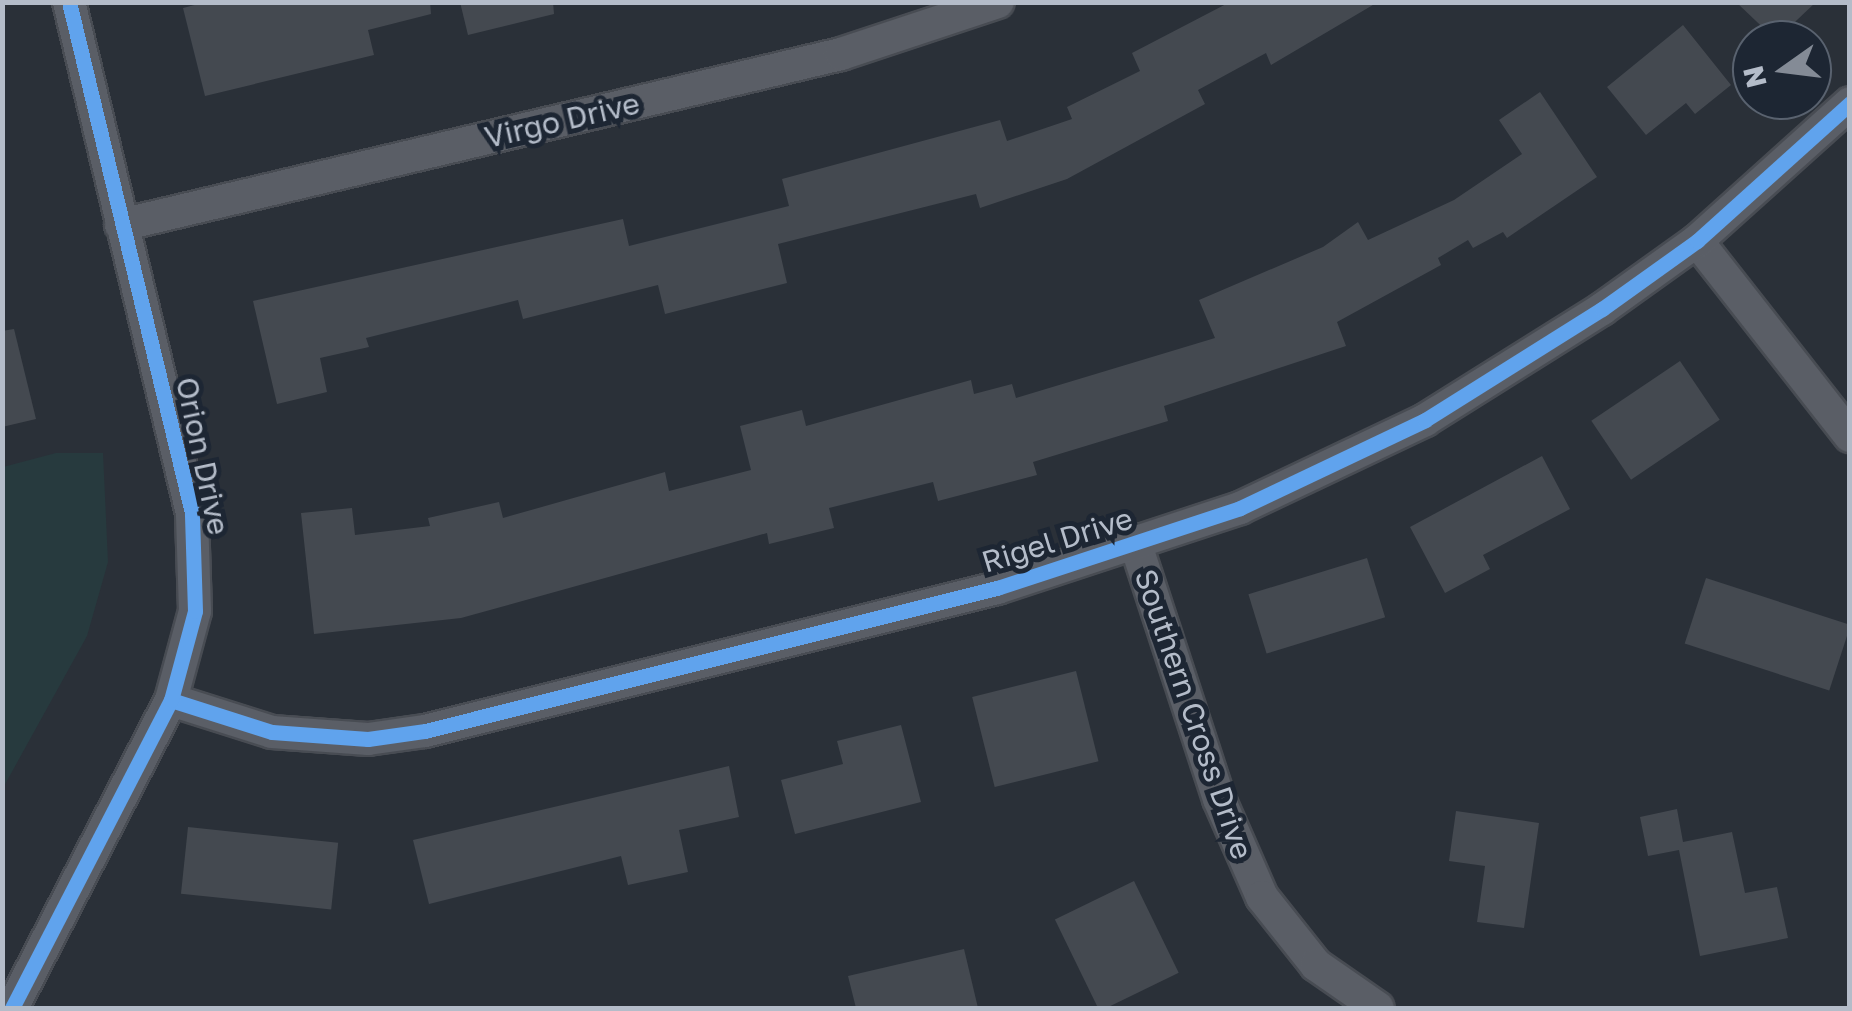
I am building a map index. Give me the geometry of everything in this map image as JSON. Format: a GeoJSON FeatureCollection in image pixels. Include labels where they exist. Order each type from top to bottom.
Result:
{"type":"FeatureCollection","features":[{"type":"Feature","properties":{"kind":"street","name":"Orion Drive"},"geometry":{"type":"LineString","coordinates":[[12,1008],[170,700],[196,610],[192,513],[69,2]]}},
{"type":"Feature","properties":{"kind":"street","name":"Virgo Drive"},"geometry":{"type":"LineString","coordinates":[[121,225],[841,54],[998,2]]}},
{"type":"Feature","properties":{"kind":"street","name":"Rigel Drive"},"geometry":{"type":"LineString","coordinates":[[170,700],[272,732],[368,739],[424,731],[1136,545],[1240,508],[1425,420],[1696,241],[1850,103]]}},
{"type":"Feature","properties":{"kind":"street"},"geometry":{"type":"LineString","coordinates":[[1696,241],[1850,436]]}},
{"type":"Feature","properties":{"kind":"street","name":"Southern Cross Drive"},"geometry":{"type":"LineString","coordinates":[[1136,545],[1242,856],[1289,936],[1337,998],[1378,1008]]}},
{"type":"Feature","properties":{"kind":"green space"},"geometry":{"type":"Polygon","coordinates":[[[56,453],[103,453],[108,562],[87,636],[3,788],[3,467],[56,453]]]}},
{"type":"Feature","properties":{"kind":"building"},"geometry":{"type":"Polygon","coordinates":[[[206,2],[430,2],[431,14],[368,30],[374,55],[205,96],[183,8],[206,2]]]}},
{"type":"Feature","properties":{"kind":"building"},"geometry":{"type":"Polygon","coordinates":[[[460,2],[553,2],[554,14],[468,35],[460,2]]]}},
{"type":"Feature","properties":{"kind":"building"},"geometry":{"type":"Polygon","coordinates":[[[1230,2],[1378,2],[1271,65],[1266,53],[1198,90],[1205,104],[1067,179],[980,208],[976,194],[778,244],[787,283],[665,314],[658,285],[523,319],[518,300],[366,338],[369,347],[320,358],[327,392],[277,404],[253,301],[623,219],[629,246],[789,206],[782,179],[1000,120],[1007,141],[1072,119],[1067,107],[1140,71],[1132,53],[1230,2]]]}},
{"type":"Feature","properties":{"kind":"building"},"geometry":{"type":"Polygon","coordinates":[[[1736,2],[1816,2],[1797,20],[1755,20],[1736,2]]]}},
{"type":"Feature","properties":{"kind":"building"},"geometry":{"type":"Polygon","coordinates":[[[1683,25],[1731,85],[1695,114],[1686,103],[1646,135],[1607,87],[1683,25]]]}},
{"type":"Feature","properties":{"kind":"building"},"geometry":{"type":"Polygon","coordinates":[[[1540,92],[1597,177],[1507,238],[1503,232],[1473,248],[1468,240],[1438,258],[1441,265],[1337,322],[1346,346],[1164,406],[1168,421],[1033,462],[1037,475],[938,501],[933,482],[829,508],[834,528],[769,544],[767,533],[461,618],[314,634],[301,513],[352,508],[355,535],[430,526],[428,518],[499,502],[503,518],[665,472],[669,491],[751,470],[740,426],[802,410],[806,426],[971,380],[974,394],[1012,384],[1016,398],[1215,338],[1199,300],[1323,247],[1358,222],[1368,240],[1454,200],[1522,154],[1499,120],[1540,92]]]}},
{"type":"Feature","properties":{"kind":"building"},"geometry":{"type":"Polygon","coordinates":[[[14,329],[36,419],[2,427],[2,331],[14,329]]]}},
{"type":"Feature","properties":{"kind":"building"},"geometry":{"type":"Polygon","coordinates":[[[1680,361],[1720,420],[1631,480],[1591,421],[1680,361]]]}},
{"type":"Feature","properties":{"kind":"building"},"geometry":{"type":"Polygon","coordinates":[[[1542,456],[1570,509],[1483,555],[1490,569],[1445,593],[1410,527],[1542,456]]]}},
{"type":"Feature","properties":{"kind":"building"},"geometry":{"type":"Polygon","coordinates":[[[1367,558],[1385,617],[1267,654],[1248,594],[1367,558]]]}},
{"type":"Feature","properties":{"kind":"building"},"geometry":{"type":"Polygon","coordinates":[[[1706,578],[1850,625],[1829,691],[1685,644],[1706,578]]]}},
{"type":"Feature","properties":{"kind":"building"},"geometry":{"type":"Polygon","coordinates":[[[1076,671],[1098,761],[995,787],[972,697],[1076,671]]]}},
{"type":"Feature","properties":{"kind":"building"},"geometry":{"type":"Polygon","coordinates":[[[901,725],[921,802],[795,834],[781,780],[843,764],[837,741],[901,725]]]}},
{"type":"Feature","properties":{"kind":"building"},"geometry":{"type":"Polygon","coordinates":[[[729,766],[739,817],[679,830],[688,872],[628,885],[621,856],[429,904],[413,840],[729,766]]]}},
{"type":"Feature","properties":{"kind":"building"},"geometry":{"type":"Polygon","coordinates":[[[1677,809],[1683,842],[1732,832],[1745,893],[1777,887],[1788,938],[1700,956],[1679,850],[1648,856],[1640,817],[1677,809]]]}},
{"type":"Feature","properties":{"kind":"building"},"geometry":{"type":"Polygon","coordinates":[[[1456,811],[1539,823],[1524,928],[1477,922],[1485,866],[1449,861],[1456,811]]]}},
{"type":"Feature","properties":{"kind":"building"},"geometry":{"type":"Polygon","coordinates":[[[188,827],[338,843],[331,909],[181,894],[188,827]]]}},
{"type":"Feature","properties":{"kind":"building"},"geometry":{"type":"Polygon","coordinates":[[[1134,881],[1179,973],[1106,1008],[1098,1008],[1055,920],[1134,881]]]}},
{"type":"Feature","properties":{"kind":"building"},"geometry":{"type":"Polygon","coordinates":[[[964,949],[978,1008],[856,1008],[848,976],[964,949]]]}},
{"type":"Feature","properties":{"kind":"cycle path"},"geometry":{"type":"LineString","coordinates":[[12,1008],[171,700],[195,611],[192,513],[69,2]]}},
{"type":"Feature","properties":{"kind":"cycle path"},"geometry":{"type":"LineString","coordinates":[[171,700],[272,732],[368,739],[425,731],[997,588],[1240,508],[1425,420],[1602,309],[1697,241],[1850,103]]}}]}
